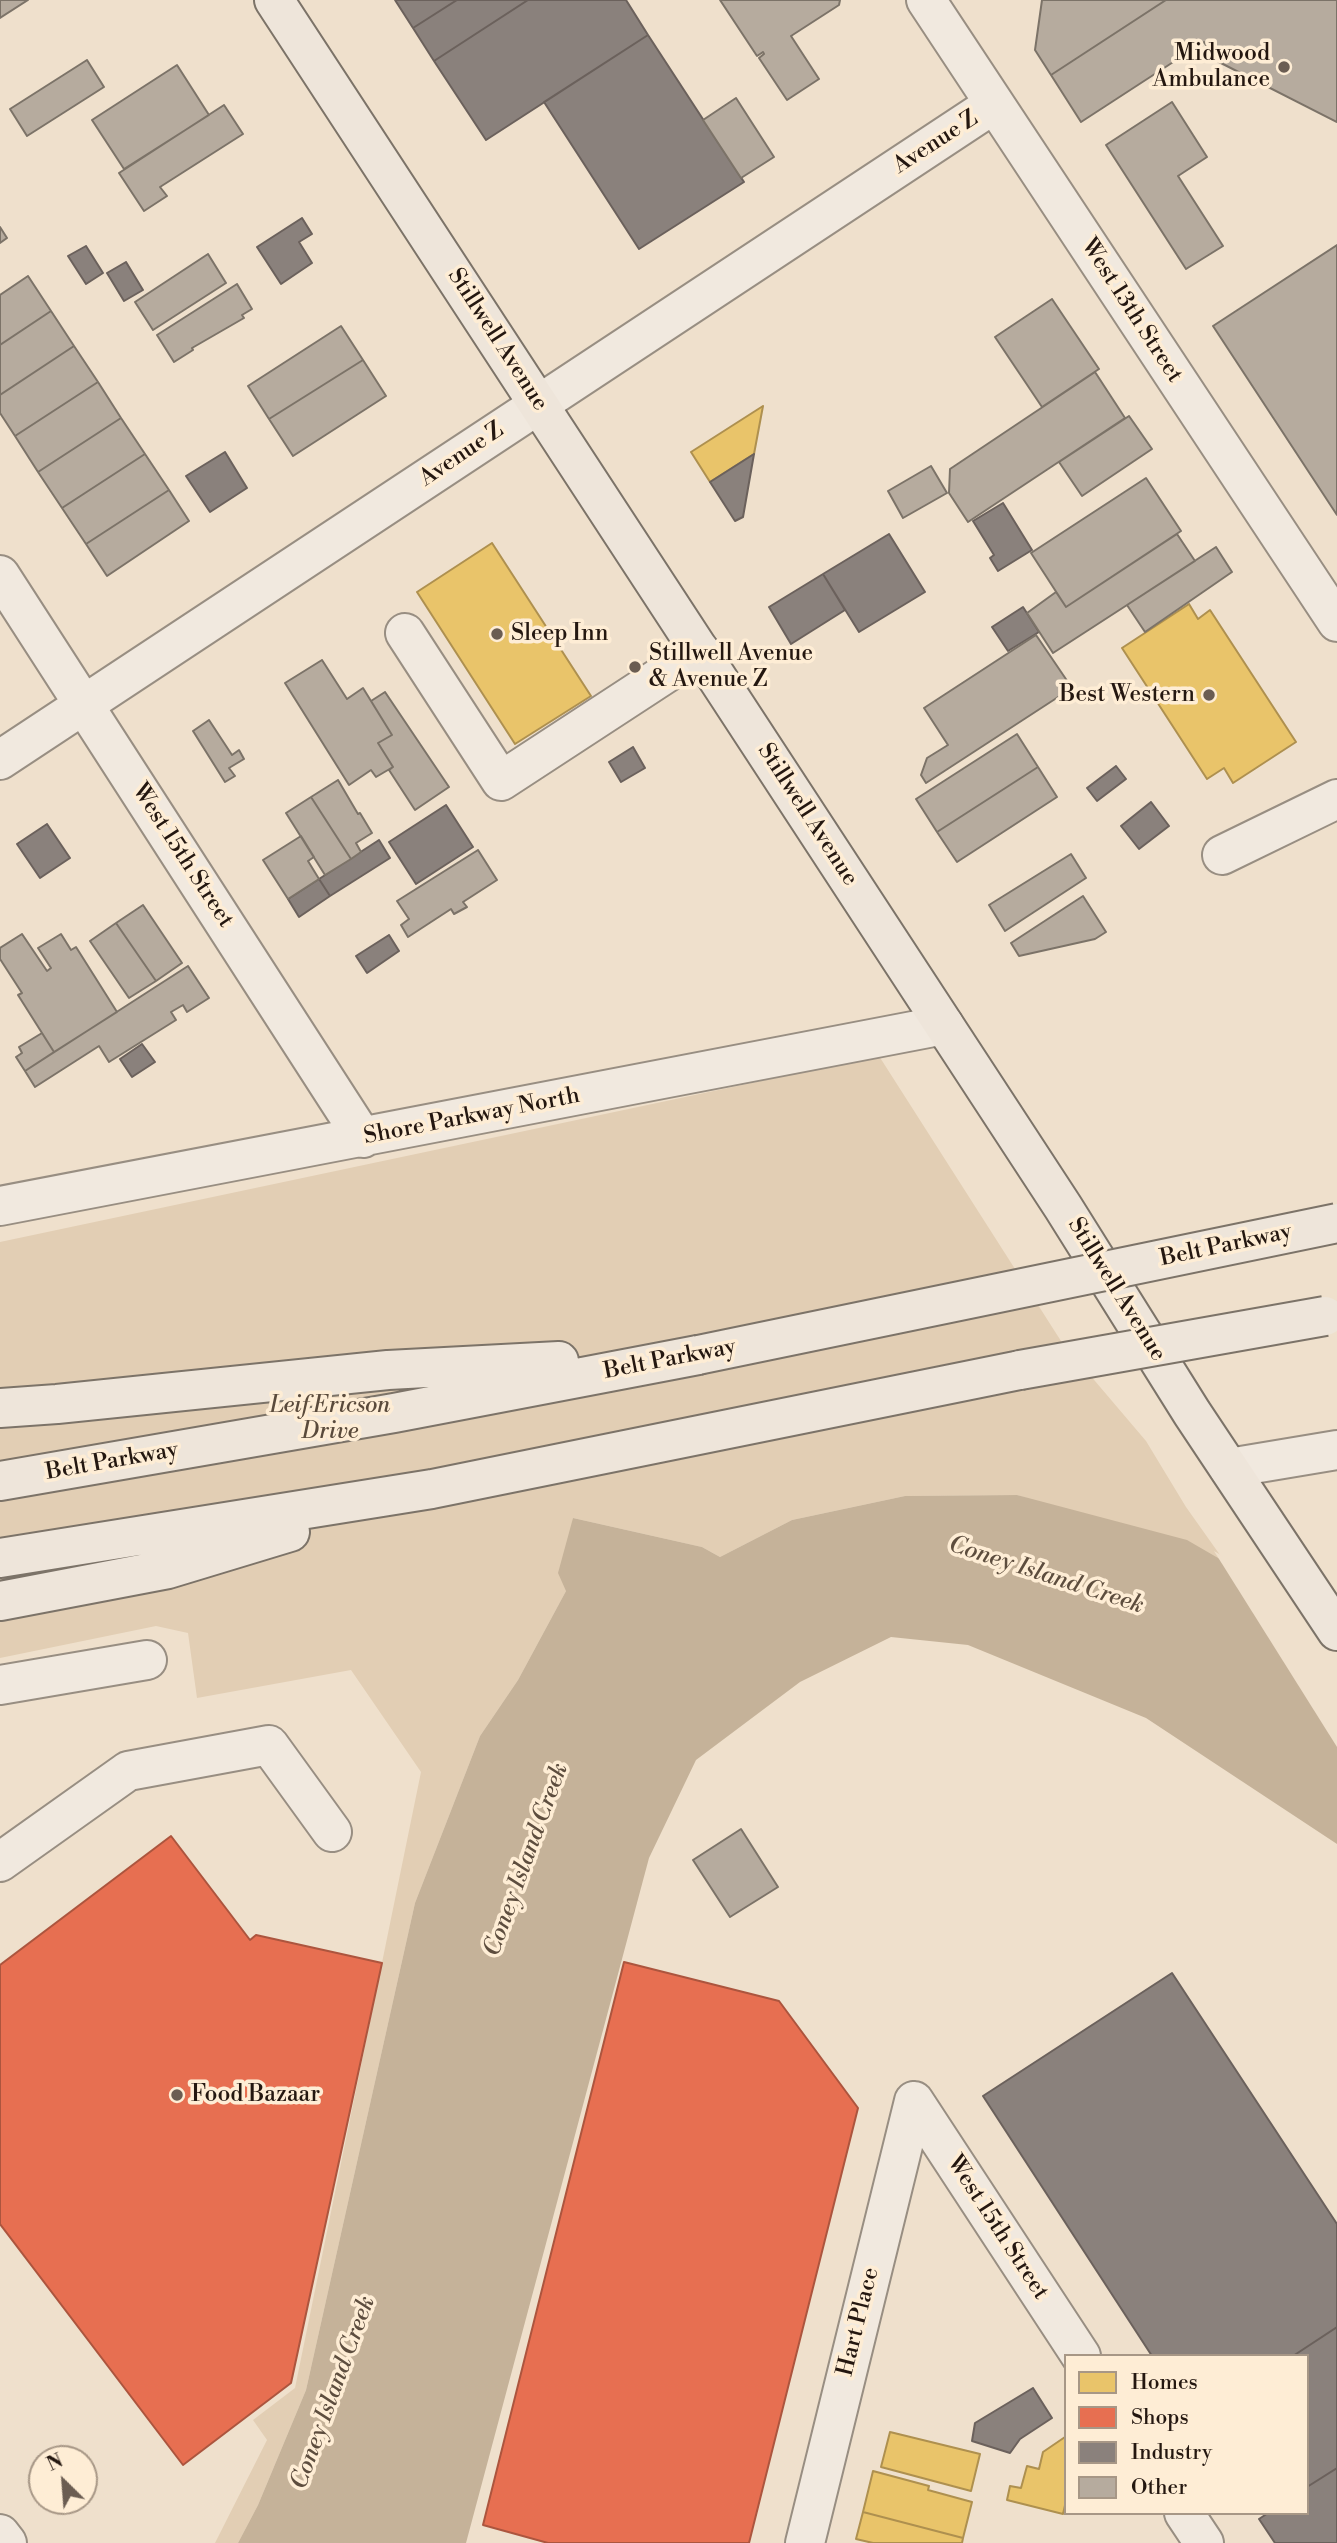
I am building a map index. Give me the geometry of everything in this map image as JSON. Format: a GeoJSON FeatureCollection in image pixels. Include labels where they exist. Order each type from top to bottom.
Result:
{"type":"FeatureCollection","features":[{"type":"Feature","properties":{"kind":"main road","name":"Stillwell Avenue"},"geometry":{"type":"LineString","coordinates":[[274,0],[1063,1207],[1192,1413],[1337,1631]]}},
{"type":"Feature","properties":{"kind":"main road","name":"Belt Parkway"},"geometry":{"type":"LineString","coordinates":[[0,1481],[394,1413],[698,1355],[1337,1223]]}},
{"type":"Feature","properties":{"kind":"main road"},"geometry":{"type":"LineString","coordinates":[[0,1558],[432,1489],[1006,1373],[1337,1313]]}},
{"type":"Feature","properties":{"kind":"main road"},"geometry":{"type":"LineString","coordinates":[[0,1408],[388,1370],[698,1355]]}},
{"type":"Feature","properties":{"kind":"main road"},"geometry":{"type":"LineString","coordinates":[[0,1601],[168,1569],[432,1489]]}},
{"type":"Feature","properties":{"kind":"street","name":"West 13th Street"},"geometry":{"type":"LineString","coordinates":[[939,6],[994,104],[1337,622]]}},
{"type":"Feature","properties":{"kind":"street","name":"Avenue Z"},"geometry":{"type":"LineString","coordinates":[[0,760],[994,104]]}},
{"type":"Feature","properties":{"kind":"street","name":"West 15th Street"},"geometry":{"type":"LineString","coordinates":[[0,575],[363,1138]]}},
{"type":"Feature","properties":{"kind":"street"},"geometry":{"type":"LineString","coordinates":[[405,633],[501,781],[700,651]]}},
{"type":"Feature","properties":{"kind":"street"},"geometry":{"type":"LineString","coordinates":[[1222,855],[1337,799]]}},
{"type":"Feature","properties":{"kind":"street","name":"Shore Parkway North"},"geometry":{"type":"LineString","coordinates":[[0,1206],[944,1025]]}},
{"type":"Feature","properties":{"kind":"street"},"geometry":{"type":"LineString","coordinates":[[1229,1468],[1337,1450]]}},
{"type":"Feature","properties":{"kind":"street"},"geometry":{"type":"LineString","coordinates":[[0,1685],[147,1660]]}},
{"type":"Feature","properties":{"kind":"street"},"geometry":{"type":"LineString","coordinates":[[0,1862],[128,1771],[269,1745],[332,1832]]}},
{"type":"Feature","properties":{"kind":"street","name":"West 15th Street"},"geometry":{"type":"LineString","coordinates":[[914,2101],[1080,2354]]}},
{"type":"Feature","properties":{"kind":"street","name":"Hart Place"},"geometry":{"type":"LineString","coordinates":[[805,2543],[914,2101]]}},
{"type":"Feature","properties":{"kind":"street"},"geometry":{"type":"LineString","coordinates":[[1185,2515],[1204,2543]]}},
{"type":"Feature","properties":{"kind":"street"},"geometry":{"type":"LineString","coordinates":[[0,2534],[7,2543]]}},
{"type":"Feature","properties":{"kind":"green space","name":"Leif Ericson Drive"},"geometry":{"type":"Polygon","coordinates":[[[879,1056],[1061,1341],[1146,1441],[1186,1507],[1225,1562],[1017,1495],[905,1496],[792,1520],[720,1557],[702,1547],[573,1518],[566,1591],[518,1680],[480,1736],[415,1903],[306,2390],[258,2505],[238,2543],[215,2543],[267,2440],[253,2420],[295,2388],[421,1772],[351,1670],[197,1698],[188,1633],[156,1626],[0,1658],[0,1242],[879,1056]]]}},
{"type":"Feature","properties":{"kind":"water","name":"Coney Island Creek"},"geometry":{"type":"Polygon","coordinates":[[[1017,1495],[1187,1540],[1337,1627],[1337,1844],[1146,1718],[968,1645],[891,1637],[800,1682],[696,1760],[649,1858],[466,2543],[238,2543],[258,2505],[306,2390],[415,1903],[480,1736],[518,1680],[566,1591],[558,1573],[573,1518],[702,1547],[720,1557],[792,1520],[905,1496],[1017,1495]]]}},
{"type":"Feature","properties":{"kind":"pier"},"geometry":{"type":"Polygon","coordinates":[[[1214,1551],[1337,1623],[1337,1747],[1214,1551]]]}},
{"type":"Feature","properties":{"kind":"building: Homes"},"geometry":{"type":"Polygon","coordinates":[[[763,406],[754,454],[710,482],[691,452],[763,406]]]}},
{"type":"Feature","properties":{"kind":"building: Homes","name":"Sleep Inn"},"geometry":{"type":"Polygon","coordinates":[[[492,543],[591,696],[515,744],[417,592],[492,543]]]}},
{"type":"Feature","properties":{"kind":"building: Homes","name":"Best Western"},"geometry":{"type":"Polygon","coordinates":[[[1189,604],[1198,619],[1210,610],[1296,742],[1233,783],[1224,768],[1207,779],[1122,648],[1189,604]]]}},
{"type":"Feature","properties":{"kind":"building: Homes"},"geometry":{"type":"Polygon","coordinates":[[[890,2432],[980,2454],[971,2491],[881,2467],[890,2432]]]}},
{"type":"Feature","properties":{"kind":"building: Homes"},"geometry":{"type":"Polygon","coordinates":[[[1064,2438],[1063,2514],[1007,2500],[1010,2486],[1021,2488],[1027,2466],[1039,2469],[1043,2452],[1064,2438]]]}},
{"type":"Feature","properties":{"kind":"building: Homes"},"geometry":{"type":"Polygon","coordinates":[[[873,2471],[929,2486],[928,2490],[972,2502],[963,2538],[863,2512],[873,2471]]]}},
{"type":"Feature","properties":{"kind":"building: Homes"},"geometry":{"type":"Polygon","coordinates":[[[863,2512],[963,2538],[962,2543],[873,2543],[856,2539],[863,2512]]]}},
{"type":"Feature","properties":{"kind":"building: Shops","name":"Food Bazaar"},"geometry":{"type":"Polygon","coordinates":[[[171,1836],[250,1940],[256,1935],[382,1963],[291,2383],[183,2465],[0,2224],[0,1965],[171,1836]]]}},
{"type":"Feature","properties":{"kind":"building: Shops"},"geometry":{"type":"Polygon","coordinates":[[[624,1962],[779,2001],[858,2108],[749,2543],[548,2543],[483,2525],[624,1962]]]}},
{"type":"Feature","properties":{"kind":"building: Industry"},"geometry":{"type":"Polygon","coordinates":[[[395,0],[457,0],[413,28],[395,0]]]}},
{"type":"Feature","properties":{"kind":"building: Industry"},"geometry":{"type":"Polygon","coordinates":[[[457,0],[528,0],[434,61],[413,28],[457,0]]]}},
{"type":"Feature","properties":{"kind":"building: Industry"},"geometry":{"type":"Polygon","coordinates":[[[528,0],[626,0],[648,35],[486,140],[434,61],[528,0]]]}},
{"type":"Feature","properties":{"kind":"building: Industry"},"geometry":{"type":"Polygon","coordinates":[[[648,35],[744,182],[639,249],[544,102],[648,35]]]}},
{"type":"Feature","properties":{"kind":"building: Industry"},"geometry":{"type":"Polygon","coordinates":[[[302,218],[312,234],[299,242],[312,263],[281,284],[257,247],[302,218]]]}},
{"type":"Feature","properties":{"kind":"building: Industry"},"geometry":{"type":"Polygon","coordinates":[[[86,246],[103,273],[86,284],[68,256],[86,246]]]}},
{"type":"Feature","properties":{"kind":"building: Industry"},"geometry":{"type":"Polygon","coordinates":[[[126,262],[143,290],[124,301],[107,273],[126,262]]]}},
{"type":"Feature","properties":{"kind":"building: Industry"},"geometry":{"type":"Polygon","coordinates":[[[225,452],[247,488],[210,512],[186,476],[225,452]]]}},
{"type":"Feature","properties":{"kind":"building: Industry"},"geometry":{"type":"Polygon","coordinates":[[[754,454],[743,517],[735,521],[710,482],[754,454]]]}},
{"type":"Feature","properties":{"kind":"building: Industry"},"geometry":{"type":"Polygon","coordinates":[[[1003,503],[1032,550],[998,571],[990,558],[994,555],[973,521],[1003,503]]]}},
{"type":"Feature","properties":{"kind":"building: Industry"},"geometry":{"type":"Polygon","coordinates":[[[889,534],[925,592],[859,632],[823,574],[889,534]]]}},
{"type":"Feature","properties":{"kind":"building: Industry"},"geometry":{"type":"Polygon","coordinates":[[[823,574],[845,610],[791,644],[769,607],[823,574]]]}},
{"type":"Feature","properties":{"kind":"building: Industry"},"geometry":{"type":"Polygon","coordinates":[[[1023,607],[1039,632],[1008,651],[992,627],[1023,607]]]}},
{"type":"Feature","properties":{"kind":"building: Industry"},"geometry":{"type":"Polygon","coordinates":[[[633,747],[645,768],[621,782],[609,762],[633,747]]]}},
{"type":"Feature","properties":{"kind":"building: Industry"},"geometry":{"type":"Polygon","coordinates":[[[1116,766],[1126,779],[1097,801],[1087,788],[1116,766]]]}},
{"type":"Feature","properties":{"kind":"building: Industry"},"geometry":{"type":"Polygon","coordinates":[[[1151,802],[1169,826],[1139,849],[1121,826],[1151,802]]]}},
{"type":"Feature","properties":{"kind":"building: Industry"},"geometry":{"type":"Polygon","coordinates":[[[446,805],[473,847],[416,884],[389,842],[446,805]]]}},
{"type":"Feature","properties":{"kind":"building: Industry"},"geometry":{"type":"Polygon","coordinates":[[[47,824],[70,858],[40,878],[17,844],[47,824]]]}},
{"type":"Feature","properties":{"kind":"building: Industry"},"geometry":{"type":"Polygon","coordinates":[[[379,840],[390,858],[330,896],[319,879],[379,840]]]}},
{"type":"Feature","properties":{"kind":"building: Industry"},"geometry":{"type":"Polygon","coordinates":[[[319,879],[330,896],[299,917],[288,899],[319,879]]]}},
{"type":"Feature","properties":{"kind":"building: Industry"},"geometry":{"type":"Polygon","coordinates":[[[389,935],[399,951],[367,973],[356,956],[389,935]]]}},
{"type":"Feature","properties":{"kind":"building: Industry"},"geometry":{"type":"Polygon","coordinates":[[[142,1044],[155,1062],[132,1077],[120,1059],[142,1044]]]}},
{"type":"Feature","properties":{"kind":"building: Industry"},"geometry":{"type":"Polygon","coordinates":[[[1172,1973],[1337,2224],[1337,2327],[1296,2354],[1151,2354],[983,2096],[1172,1973]]]}},
{"type":"Feature","properties":{"kind":"building: Industry"},"geometry":{"type":"Polygon","coordinates":[[[1337,2327],[1337,2468],[1309,2486],[1309,2354],[1296,2354],[1337,2327]]]}},
{"type":"Feature","properties":{"kind":"building: Industry"},"geometry":{"type":"Polygon","coordinates":[[[1033,2388],[1052,2418],[1020,2439],[1010,2453],[972,2441],[975,2423],[1033,2388]]]}},
{"type":"Feature","properties":{"kind":"building: Industry"},"geometry":{"type":"Polygon","coordinates":[[[1337,2468],[1337,2543],[1275,2543],[1259,2519],[1265,2515],[1309,2515],[1309,2486],[1337,2468]]]}},
{"type":"Feature","properties":{"kind":"building: Other"},"geometry":{"type":"Polygon","coordinates":[[[0,0],[28,0],[0,18],[0,0]]]}},
{"type":"Feature","properties":{"kind":"building: Other"},"geometry":{"type":"Polygon","coordinates":[[[720,0],[840,0],[839,5],[791,36],[819,79],[787,100],[759,58],[763,52],[757,56],[720,0]]]}},
{"type":"Feature","properties":{"kind":"building: Other"},"geometry":{"type":"Polygon","coordinates":[[[1042,0],[1166,0],[1051,75],[1035,50],[1042,0]]]}},
{"type":"Feature","properties":{"kind":"building: Other","name":"Midwood Ambulance"},"geometry":{"type":"Polygon","coordinates":[[[1166,0],[1337,0],[1337,122],[1215,60],[1204,42],[1081,122],[1051,75],[1166,0]]]}},
{"type":"Feature","properties":{"kind":"building: Other"},"geometry":{"type":"Polygon","coordinates":[[[87,60],[104,87],[27,136],[10,109],[87,60]]]}},
{"type":"Feature","properties":{"kind":"building: Other"},"geometry":{"type":"Polygon","coordinates":[[[177,65],[209,115],[124,169],[92,120],[177,65]]]}},
{"type":"Feature","properties":{"kind":"building: Other"},"geometry":{"type":"Polygon","coordinates":[[[736,98],[774,157],[741,178],[703,120],[736,98]]]}},
{"type":"Feature","properties":{"kind":"building: Other"},"geometry":{"type":"Polygon","coordinates":[[[1172,102],[1207,157],[1178,176],[1223,246],[1186,269],[1106,145],[1172,102]]]}},
{"type":"Feature","properties":{"kind":"building: Other"},"geometry":{"type":"Polygon","coordinates":[[[224,105],[243,134],[160,187],[167,196],[144,211],[119,173],[224,105]]]}},
{"type":"Feature","properties":{"kind":"building: Other"},"geometry":{"type":"Polygon","coordinates":[[[0,227],[7,238],[0,243],[0,227]]]}},
{"type":"Feature","properties":{"kind":"building: Other"},"geometry":{"type":"Polygon","coordinates":[[[1337,245],[1337,515],[1213,326],[1337,245]]]}},
{"type":"Feature","properties":{"kind":"building: Other"},"geometry":{"type":"Polygon","coordinates":[[[208,254],[226,283],[153,330],[135,302],[208,254]]]}},
{"type":"Feature","properties":{"kind":"building: Other"},"geometry":{"type":"Polygon","coordinates":[[[28,276],[51,311],[0,345],[0,295],[28,276]]]}},
{"type":"Feature","properties":{"kind":"building: Other"},"geometry":{"type":"Polygon","coordinates":[[[237,284],[252,309],[242,315],[244,318],[192,348],[193,350],[174,362],[157,335],[237,284]]]}},
{"type":"Feature","properties":{"kind":"building: Other"},"geometry":{"type":"Polygon","coordinates":[[[1052,299],[1099,369],[1042,407],[995,337],[1052,299]]]}},
{"type":"Feature","properties":{"kind":"building: Other"},"geometry":{"type":"Polygon","coordinates":[[[51,311],[74,346],[0,395],[0,345],[51,311]]]}},
{"type":"Feature","properties":{"kind":"building: Other"},"geometry":{"type":"Polygon","coordinates":[[[341,326],[363,360],[269,419],[248,386],[341,326]]]}},
{"type":"Feature","properties":{"kind":"building: Other"},"geometry":{"type":"Polygon","coordinates":[[[74,346],[98,382],[15,436],[0,413],[0,395],[74,346]]]}},
{"type":"Feature","properties":{"kind":"building: Other"},"geometry":{"type":"Polygon","coordinates":[[[363,360],[386,396],[293,456],[269,419],[363,360]]]}},
{"type":"Feature","properties":{"kind":"building: Other"},"geometry":{"type":"Polygon","coordinates":[[[1095,372],[1125,418],[968,522],[949,493],[950,469],[1095,372]]]}},
{"type":"Feature","properties":{"kind":"building: Other"},"geometry":{"type":"Polygon","coordinates":[[[98,382],[121,418],[38,472],[15,436],[98,382]]]}},
{"type":"Feature","properties":{"kind":"building: Other"},"geometry":{"type":"Polygon","coordinates":[[[1129,416],[1152,449],[1082,496],[1059,462],[1129,416]]]}},
{"type":"Feature","properties":{"kind":"building: Other"},"geometry":{"type":"Polygon","coordinates":[[[121,418],[145,454],[62,508],[38,472],[121,418]]]}},
{"type":"Feature","properties":{"kind":"building: Other"},"geometry":{"type":"Polygon","coordinates":[[[145,454],[169,490],[86,544],[62,508],[145,454]]]}},
{"type":"Feature","properties":{"kind":"building: Other"},"geometry":{"type":"Polygon","coordinates":[[[931,466],[947,493],[903,518],[888,491],[931,466]]]}},
{"type":"Feature","properties":{"kind":"building: Other"},"geometry":{"type":"Polygon","coordinates":[[[1146,478],[1181,531],[1066,607],[1031,553],[1146,478]]]}},
{"type":"Feature","properties":{"kind":"building: Other"},"geometry":{"type":"Polygon","coordinates":[[[169,490],[189,521],[107,576],[86,544],[169,490]]]}},
{"type":"Feature","properties":{"kind":"building: Other"},"geometry":{"type":"Polygon","coordinates":[[[1177,534],[1195,561],[1053,653],[1027,613],[1056,592],[1066,607],[1177,534]]]}},
{"type":"Feature","properties":{"kind":"building: Other"},"geometry":{"type":"Polygon","coordinates":[[[1216,547],[1232,572],[1145,632],[1127,605],[1216,547]]]}},
{"type":"Feature","properties":{"kind":"building: Other"},"geometry":{"type":"Polygon","coordinates":[[[1036,635],[1072,688],[926,783],[921,775],[927,758],[948,745],[924,708],[1036,635]]]}},
{"type":"Feature","properties":{"kind":"building: Other"},"geometry":{"type":"Polygon","coordinates":[[[322,660],[347,699],[363,688],[392,735],[378,743],[393,767],[376,777],[371,770],[349,785],[285,683],[322,660]]]}},
{"type":"Feature","properties":{"kind":"building: Other"},"geometry":{"type":"Polygon","coordinates":[[[385,692],[449,787],[415,810],[389,770],[393,767],[378,743],[392,735],[371,701],[385,692]]]}},
{"type":"Feature","properties":{"kind":"building: Other"},"geometry":{"type":"Polygon","coordinates":[[[209,720],[232,755],[239,750],[244,759],[229,768],[235,776],[225,782],[193,731],[209,720]]]}},
{"type":"Feature","properties":{"kind":"building: Other"},"geometry":{"type":"Polygon","coordinates":[[[1017,734],[1038,767],[937,832],[916,799],[1017,734]]]}},
{"type":"Feature","properties":{"kind":"building: Other"},"geometry":{"type":"Polygon","coordinates":[[[1038,767],[1057,797],[957,862],[937,832],[1038,767]]]}},
{"type":"Feature","properties":{"kind":"building: Other"},"geometry":{"type":"Polygon","coordinates":[[[338,780],[372,833],[356,843],[361,852],[351,859],[311,797],[338,780]]]}},
{"type":"Feature","properties":{"kind":"building: Other"},"geometry":{"type":"Polygon","coordinates":[[[311,797],[351,859],[325,875],[286,813],[311,797]]]}},
{"type":"Feature","properties":{"kind":"building: Other"},"geometry":{"type":"Polygon","coordinates":[[[301,836],[314,857],[308,861],[319,879],[288,899],[263,860],[301,836]]]}},
{"type":"Feature","properties":{"kind":"building: Other"},"geometry":{"type":"Polygon","coordinates":[[[478,850],[497,880],[463,902],[467,907],[454,914],[451,909],[408,937],[401,925],[409,919],[397,901],[478,850]]]}},
{"type":"Feature","properties":{"kind":"building: Other"},"geometry":{"type":"Polygon","coordinates":[[[1071,854],[1086,878],[1005,931],[989,905],[1071,854]]]}},
{"type":"Feature","properties":{"kind":"building: Other"},"geometry":{"type":"Polygon","coordinates":[[[1083,896],[1106,932],[1095,939],[1019,956],[1011,943],[1083,896]]]}},
{"type":"Feature","properties":{"kind":"building: Other"},"geometry":{"type":"Polygon","coordinates":[[[143,905],[182,963],[156,981],[116,923],[143,905]]]}},
{"type":"Feature","properties":{"kind":"building: Other"},"geometry":{"type":"Polygon","coordinates":[[[116,923],[156,981],[129,998],[90,941],[116,923]]]}},
{"type":"Feature","properties":{"kind":"building: Other"},"geometry":{"type":"Polygon","coordinates":[[[22,934],[47,971],[51,968],[38,948],[61,934],[71,950],[76,947],[117,1012],[54,1052],[18,995],[22,993],[0,959],[0,948],[22,934]]]}},
{"type":"Feature","properties":{"kind":"building: Other"},"geometry":{"type":"Polygon","coordinates":[[[188,966],[209,998],[187,1012],[183,1005],[171,1012],[176,1020],[109,1062],[99,1046],[35,1087],[25,1071],[188,966]]]}},
{"type":"Feature","properties":{"kind":"building: Other"},"geometry":{"type":"Polygon","coordinates":[[[42,1033],[54,1052],[25,1071],[16,1057],[22,1053],[19,1047],[42,1033]]]}},
{"type":"Feature","properties":{"kind":"building: Other"},"geometry":{"type":"Polygon","coordinates":[[[741,1829],[778,1887],[730,1917],[693,1860],[741,1829]]]}},
{"type":"Feature","properties":{"kind":"place","name":"Midwood Ambulance"},"geometry":{"type":"Point","coordinates":[1284,67]}},
{"type":"Feature","properties":{"kind":"place","name":"Sleep Inn"},"geometry":{"type":"Point","coordinates":[497,634]}},
{"type":"Feature","properties":{"kind":"place","name":"Stillwell Avenue & Avenue Z"},"geometry":{"type":"Point","coordinates":[635,667]}},
{"type":"Feature","properties":{"kind":"place","name":"Best Western"},"geometry":{"type":"Point","coordinates":[1209,695]}},
{"type":"Feature","properties":{"kind":"place","name":"Food Bazaar"},"geometry":{"type":"Point","coordinates":[177,2095]}}]}
